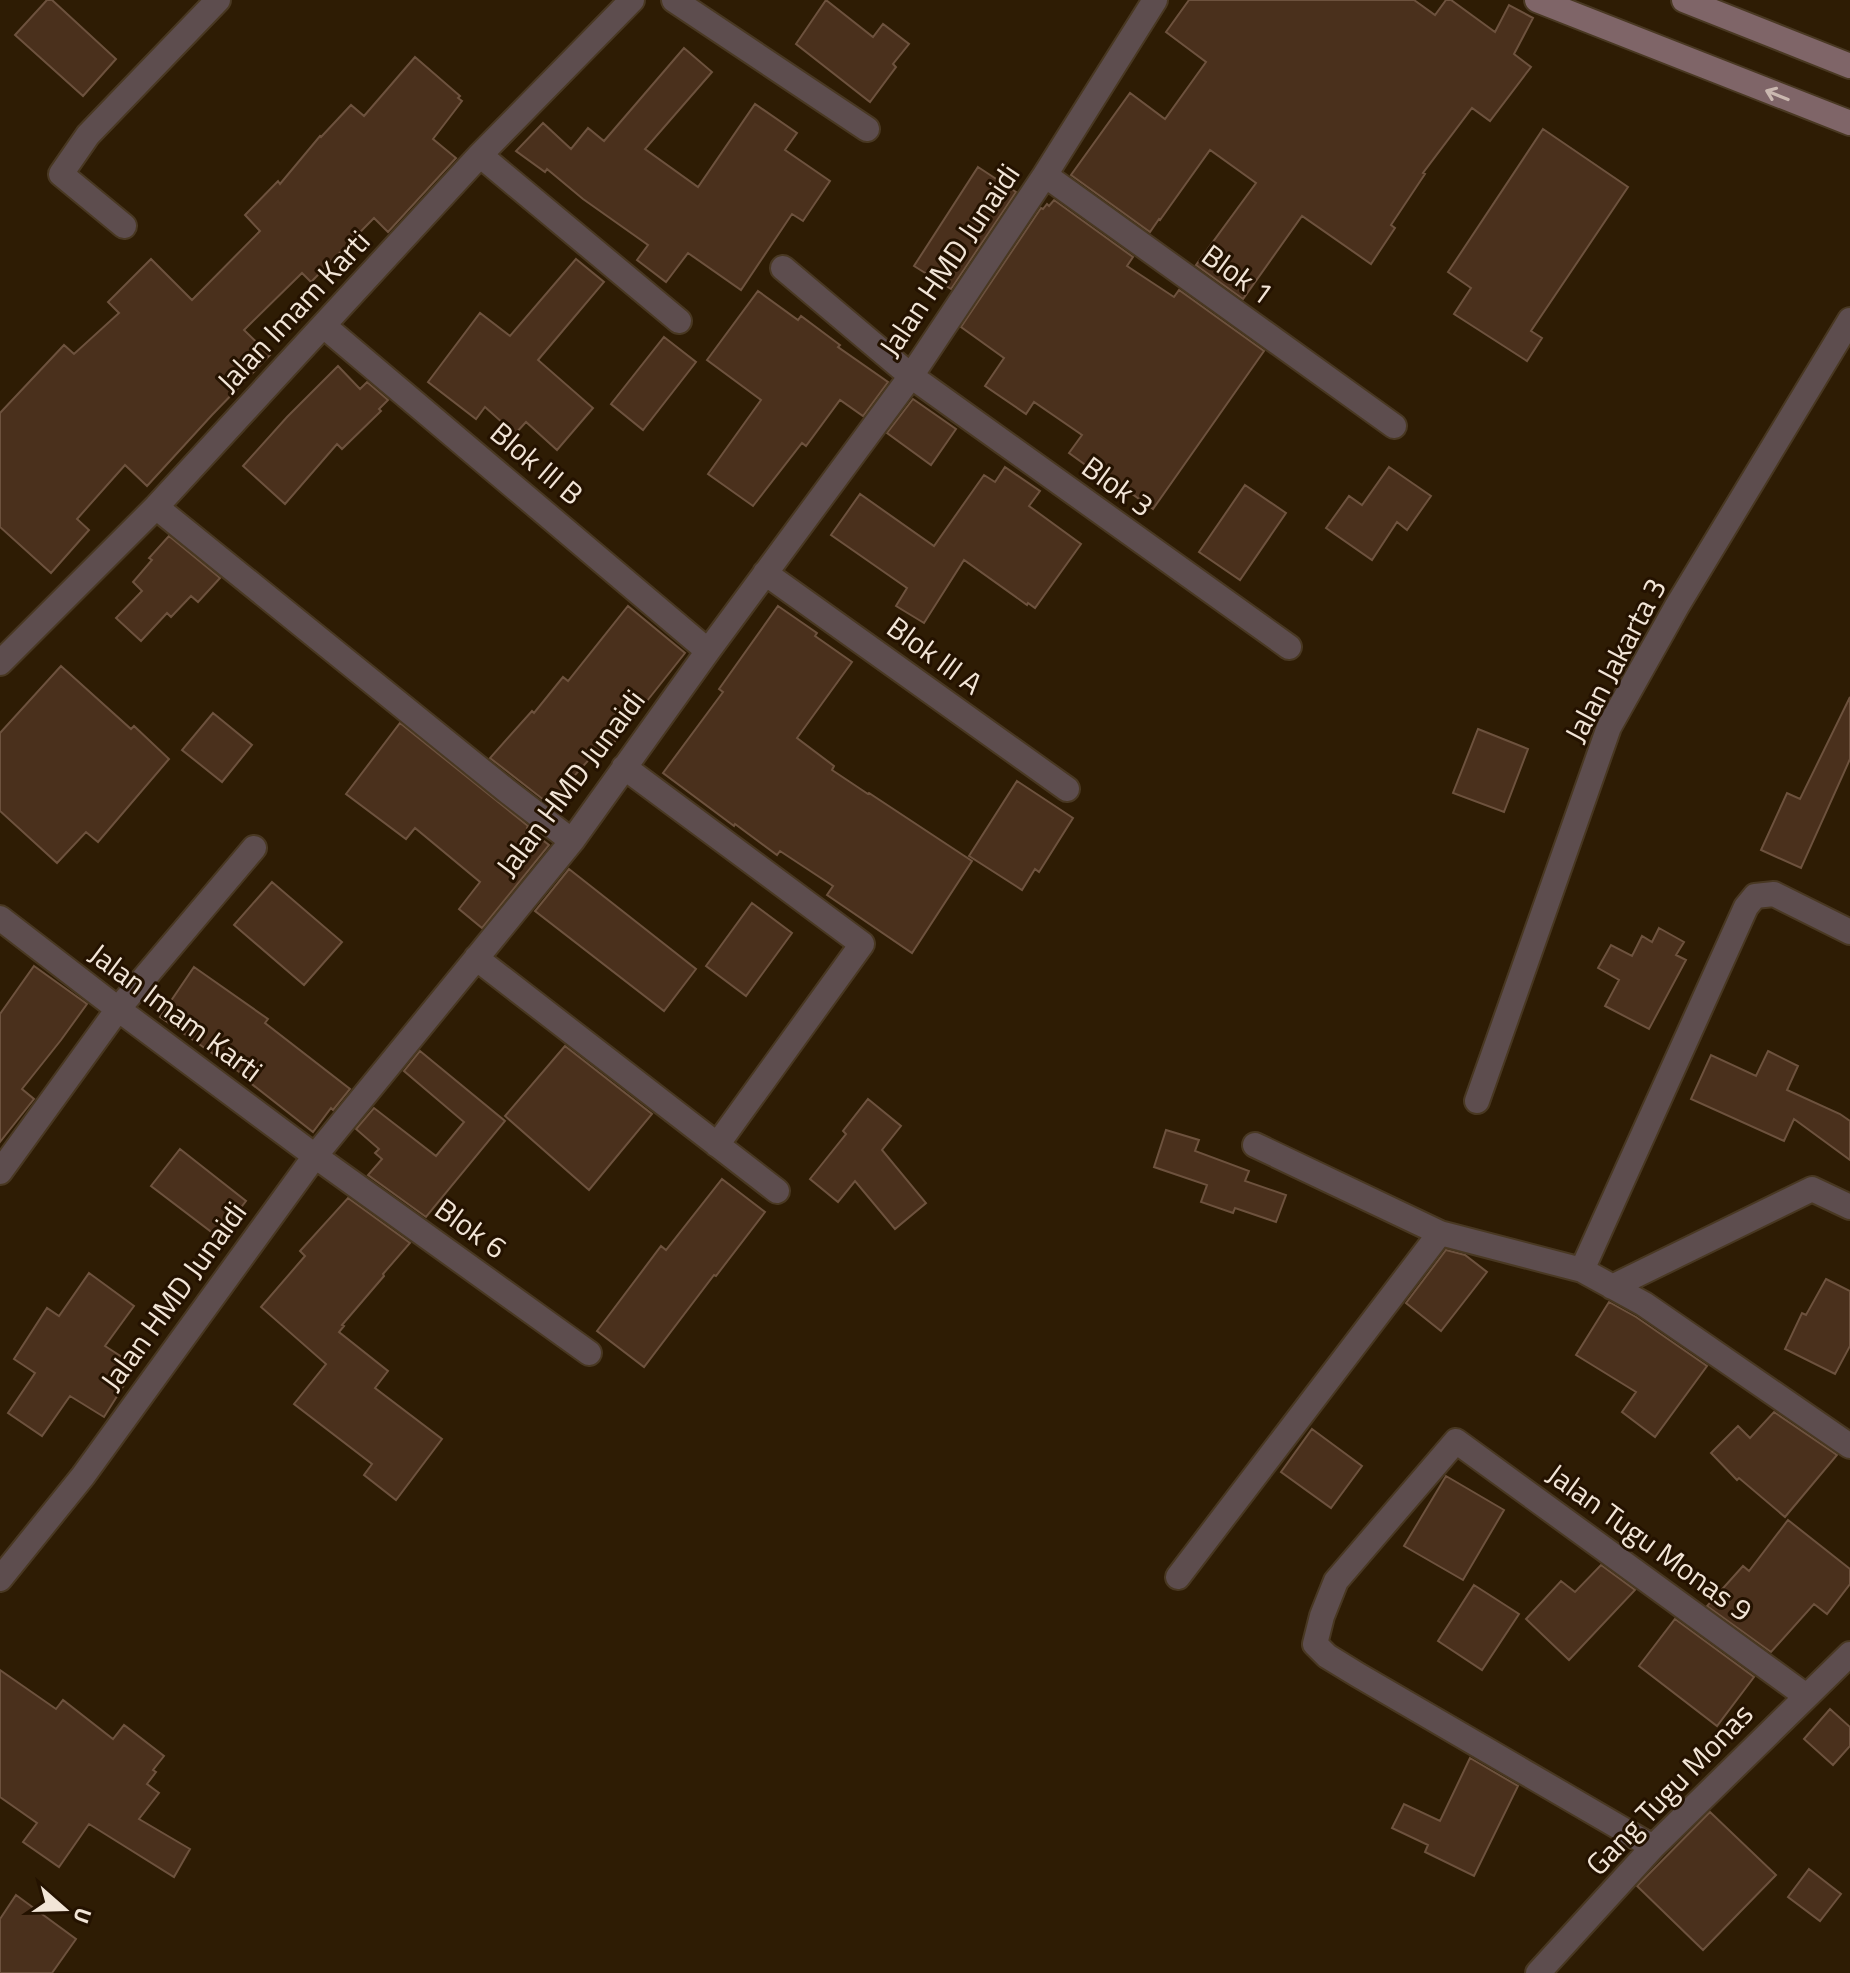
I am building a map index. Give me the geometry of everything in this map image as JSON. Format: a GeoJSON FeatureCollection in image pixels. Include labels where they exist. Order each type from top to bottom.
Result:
{"type":"FeatureCollection","features":[{"type":"Feature","properties":{"kind":"main road"},"geometry":{"type":"LineString","coordinates":[[1537,0],[1850,123]]}},
{"type":"Feature","properties":{"kind":"main road"},"geometry":{"type":"LineString","coordinates":[[1684,0],[1850,66]]}},
{"type":"Feature","properties":{"kind":"street"},"geometry":{"type":"LineString","coordinates":[[124,226],[61,174],[88,135],[218,0]]}},
{"type":"Feature","properties":{"kind":"street","name":"Jalan Imam Karti"},"geometry":{"type":"LineString","coordinates":[[0,663],[156,507],[480,155],[632,0]]}},
{"type":"Feature","properties":{"kind":"street"},"geometry":{"type":"LineString","coordinates":[[674,0],[867,129]]}},
{"type":"Feature","properties":{"kind":"street","name":"Jalan HMD Junaidi"},"geometry":{"type":"LineString","coordinates":[[0,1579],[83,1476],[315,1156],[572,841],[911,376],[1045,175],[1155,0]]}},
{"type":"Feature","properties":{"kind":"street"},"geometry":{"type":"LineString","coordinates":[[480,155],[679,321]]}},
{"type":"Feature","properties":{"kind":"street","name":"Blok 1"},"geometry":{"type":"LineString","coordinates":[[1045,175],[1394,426]]}},
{"type":"Feature","properties":{"kind":"street","name":"Blok 3"},"geometry":{"type":"LineString","coordinates":[[783,268],[911,376],[1289,647]]}},
{"type":"Feature","properties":{"kind":"street","name":"Jalan Jakarta 3"},"geometry":{"type":"LineString","coordinates":[[1477,1101],[1609,727],[1677,606],[1850,320]]}},
{"type":"Feature","properties":{"kind":"street","name":"Blok III B"},"geometry":{"type":"LineString","coordinates":[[324,326],[708,651]]}},
{"type":"Feature","properties":{"kind":"street"},"geometry":{"type":"LineString","coordinates":[[156,507],[572,841]]}},
{"type":"Feature","properties":{"kind":"street","name":"Blok III A"},"geometry":{"type":"LineString","coordinates":[[765,573],[1067,789]]}},
{"type":"Feature","properties":{"kind":"street"},"geometry":{"type":"LineString","coordinates":[[624,767],[862,944],[717,1145]]}},
{"type":"Feature","properties":{"kind":"street"},"geometry":{"type":"LineString","coordinates":[[0,1172],[118,1009],[254,848]]}},
{"type":"Feature","properties":{"kind":"street"},"geometry":{"type":"LineString","coordinates":[[1582,1270],[1746,907],[1755,896],[1774,894],[1850,932]]}},
{"type":"Feature","properties":{"kind":"street","name":"Jalan Imam Karti"},"geometry":{"type":"LineString","coordinates":[[0,918],[315,1156]]}},
{"type":"Feature","properties":{"kind":"street"},"geometry":{"type":"LineString","coordinates":[[476,958],[777,1191]]}},
{"type":"Feature","properties":{"kind":"street"},"geometry":{"type":"LineString","coordinates":[[1255,1145],[1440,1233],[1582,1270],[1644,1304],[1850,1446]]}},
{"type":"Feature","properties":{"kind":"street","name":"Blok 6"},"geometry":{"type":"LineString","coordinates":[[315,1156],[589,1353]]}},
{"type":"Feature","properties":{"kind":"street"},"geometry":{"type":"LineString","coordinates":[[1612,1287],[1812,1189],[1850,1207]]}},
{"type":"Feature","properties":{"kind":"street"},"geometry":{"type":"LineString","coordinates":[[1178,1577],[1440,1233]]}},
{"type":"Feature","properties":{"kind":"street","name":"Jalan Tugu Monas 9"},"geometry":{"type":"LineString","coordinates":[[1653,1847],[1358,1675],[1327,1656],[1315,1644],[1336,1581],[1456,1441],[1806,1696]]}},
{"type":"Feature","properties":{"kind":"street","name":"Gang Tugu Monas"},"geometry":{"type":"LineString","coordinates":[[1538,1973],[1653,1847],[1850,1654]]}},
{"type":"Feature","properties":{"kind":"building"},"geometry":{"type":"Polygon","coordinates":[[[47,0],[52,0],[116,59],[83,96],[15,35],[47,0]]]}},
{"type":"Feature","properties":{"kind":"building"},"geometry":{"type":"Polygon","coordinates":[[[826,0],[873,37],[883,24],[909,44],[870,102],[796,44],[826,0]]]}},
{"type":"Feature","properties":{"kind":"building"},"geometry":{"type":"Polygon","coordinates":[[[1189,0],[1414,0],[1435,15],[1446,0],[1451,0],[1495,32],[1509,5],[1533,18],[1514,54],[1531,67],[1490,121],[1472,108],[1423,173],[1391,225],[1395,228],[1371,264],[1302,216],[1243,299],[1196,265],[1256,183],[1210,150],[1150,232],[1071,175],[1130,93],[1165,119],[1206,62],[1166,32],[1189,0]]]}},
{"type":"Feature","properties":{"kind":"building"},"geometry":{"type":"Polygon","coordinates":[[[684,48],[712,72],[645,149],[698,187],[755,104],[797,133],[785,150],[830,181],[803,221],[792,214],[741,290],[688,253],[666,282],[637,260],[648,245],[547,169],[545,172],[516,151],[543,123],[571,149],[588,128],[604,141],[684,48]]]}},
{"type":"Feature","properties":{"kind":"building"},"geometry":{"type":"Polygon","coordinates":[[[415,57],[460,96],[458,98],[462,101],[433,139],[456,158],[388,232],[374,218],[311,282],[302,273],[244,330],[270,355],[147,486],[125,465],[77,519],[89,530],[51,573],[0,527],[0,413],[64,345],[74,354],[119,313],[108,302],[151,259],[192,300],[260,231],[245,215],[278,181],[280,184],[351,105],[364,116],[415,57]]]}},
{"type":"Feature","properties":{"kind":"building"},"geometry":{"type":"Polygon","coordinates":[[[1543,129],[1628,187],[1531,331],[1542,338],[1527,361],[1454,314],[1471,288],[1448,272],[1543,129]]]}},
{"type":"Feature","properties":{"kind":"building"},"geometry":{"type":"Polygon","coordinates":[[[978,167],[1016,192],[951,289],[914,266],[978,167]]]}},
{"type":"Feature","properties":{"kind":"building"},"geometry":{"type":"Polygon","coordinates":[[[1054,200],[1133,257],[1127,266],[1174,297],[1179,290],[1264,351],[1153,509],[1069,453],[1082,435],[1034,402],[1026,414],[985,386],[1004,358],[961,327],[1041,208],[1047,204],[1049,206],[1054,200]]]}},
{"type":"Feature","properties":{"kind":"building"},"geometry":{"type":"Polygon","coordinates":[[[576,259],[604,282],[538,360],[593,408],[557,450],[526,422],[515,434],[485,407],[476,419],[428,382],[480,313],[510,336],[576,259]]]}},
{"type":"Feature","properties":{"kind":"building"},"geometry":{"type":"Polygon","coordinates":[[[758,291],[798,320],[801,316],[888,382],[863,416],[840,400],[806,446],[802,443],[753,506],[708,474],[761,400],[707,360],[758,291]]]}},
{"type":"Feature","properties":{"kind":"building"},"geometry":{"type":"Polygon","coordinates":[[[664,337],[696,362],[643,430],[611,404],[664,337]]]}},
{"type":"Feature","properties":{"kind":"building"},"geometry":{"type":"Polygon","coordinates":[[[338,366],[360,389],[367,382],[388,400],[379,409],[381,411],[342,449],[337,444],[285,504],[243,466],[338,366]]]}},
{"type":"Feature","properties":{"kind":"building"},"geometry":{"type":"Polygon","coordinates":[[[913,399],[956,429],[931,465],[887,433],[913,399]]]}},
{"type":"Feature","properties":{"kind":"building"},"geometry":{"type":"Polygon","coordinates":[[[1005,467],[1040,491],[1029,506],[1081,544],[1035,608],[964,560],[924,623],[896,606],[907,588],[831,535],[860,494],[934,546],[984,475],[995,482],[1005,467]]]}},
{"type":"Feature","properties":{"kind":"building"},"geometry":{"type":"Polygon","coordinates":[[[1389,467],[1431,496],[1407,530],[1397,522],[1372,560],[1326,528],[1349,496],[1362,505],[1389,467]]]}},
{"type":"Feature","properties":{"kind":"building"},"geometry":{"type":"Polygon","coordinates":[[[1245,485],[1286,513],[1240,580],[1199,552],[1245,485]]]}},
{"type":"Feature","properties":{"kind":"building"},"geometry":{"type":"Polygon","coordinates":[[[169,536],[220,578],[198,602],[191,596],[171,617],[167,613],[141,641],[116,618],[142,591],[133,582],[169,536]]]}},
{"type":"Feature","properties":{"kind":"building"},"geometry":{"type":"Polygon","coordinates":[[[628,606],[685,653],[601,759],[594,754],[549,804],[490,758],[532,711],[534,713],[563,677],[568,681],[628,606]]]}},
{"type":"Feature","properties":{"kind":"building"},"geometry":{"type":"Polygon","coordinates":[[[778,606],[852,662],[797,738],[834,766],[832,770],[972,861],[912,953],[827,895],[833,886],[780,851],[777,855],[663,773],[723,692],[719,689],[778,606]]]}},
{"type":"Feature","properties":{"kind":"building"},"geometry":{"type":"Polygon","coordinates":[[[61,666],[169,759],[98,842],[86,832],[57,863],[0,811],[0,733],[61,666]]]}},
{"type":"Feature","properties":{"kind":"building"},"geometry":{"type":"Polygon","coordinates":[[[1850,697],[1850,759],[1801,868],[1761,850],[1787,793],[1800,799],[1850,697]]]}},
{"type":"Feature","properties":{"kind":"building"},"geometry":{"type":"Polygon","coordinates":[[[213,713],[252,745],[222,782],[182,750],[213,713]]]}},
{"type":"Feature","properties":{"kind":"building"},"geometry":{"type":"Polygon","coordinates":[[[400,723],[549,845],[482,928],[459,909],[480,882],[415,828],[406,839],[346,794],[400,723]]]}},
{"type":"Feature","properties":{"kind":"building"},"geometry":{"type":"Polygon","coordinates":[[[1478,729],[1528,749],[1504,812],[1453,793],[1478,729]]]}},
{"type":"Feature","properties":{"kind":"building"},"geometry":{"type":"Polygon","coordinates":[[[1017,781],[1073,818],[1039,872],[1035,869],[1022,890],[969,856],[1017,781]]]}},
{"type":"Feature","properties":{"kind":"building"},"geometry":{"type":"Polygon","coordinates":[[[569,869],[696,969],[664,1011],[535,911],[569,869]]]}},
{"type":"Feature","properties":{"kind":"building"},"geometry":{"type":"Polygon","coordinates":[[[272,882],[342,942],[304,985],[234,925],[272,882]]]}},
{"type":"Feature","properties":{"kind":"building"},"geometry":{"type":"Polygon","coordinates":[[[752,903],[792,933],[746,996],[706,966],[752,903]]]}},
{"type":"Feature","properties":{"kind":"building"},"geometry":{"type":"Polygon","coordinates":[[[1659,928],[1684,942],[1676,955],[1686,960],[1649,1029],[1605,1006],[1619,980],[1598,968],[1611,945],[1632,956],[1642,936],[1652,942],[1659,928]]]}},
{"type":"Feature","properties":{"kind":"building"},"geometry":{"type":"Polygon","coordinates":[[[34,966],[87,1004],[22,1089],[34,1099],[0,1142],[0,1014],[34,966]]]}},
{"type":"Feature","properties":{"kind":"building"},"geometry":{"type":"Polygon","coordinates":[[[194,967],[268,1019],[265,1023],[350,1089],[313,1132],[245,1076],[160,1017],[194,967]]]}},
{"type":"Feature","properties":{"kind":"building"},"geometry":{"type":"Polygon","coordinates":[[[565,1046],[652,1114],[589,1190],[505,1116],[565,1046]]]}},
{"type":"Feature","properties":{"kind":"building"},"geometry":{"type":"Polygon","coordinates":[[[420,1051],[505,1121],[426,1217],[368,1175],[382,1159],[375,1153],[379,1149],[356,1129],[374,1108],[436,1156],[464,1122],[404,1071],[420,1051]]]}},
{"type":"Feature","properties":{"kind":"building"},"geometry":{"type":"Polygon","coordinates":[[[1768,1051],[1798,1066],[1787,1090],[1850,1121],[1850,1160],[1794,1119],[1784,1141],[1691,1099],[1711,1055],[1756,1076],[1768,1051]]]}},
{"type":"Feature","properties":{"kind":"building"},"geometry":{"type":"Polygon","coordinates":[[[868,1099],[901,1126],[882,1150],[926,1203],[895,1229],[855,1181],[838,1202],[810,1179],[846,1134],[843,1131],[868,1099]]]}},
{"type":"Feature","properties":{"kind":"building"},"geometry":{"type":"Polygon","coordinates":[[[1166,1130],[1199,1140],[1195,1151],[1249,1171],[1245,1181],[1286,1195],[1276,1222],[1235,1208],[1233,1213],[1201,1202],[1207,1185],[1154,1167],[1166,1130]]]}},
{"type":"Feature","properties":{"kind":"building"},"geometry":{"type":"Polygon","coordinates":[[[180,1149],[246,1201],[218,1237],[151,1186],[180,1149]]]}},
{"type":"Feature","properties":{"kind":"building"},"geometry":{"type":"Polygon","coordinates":[[[722,1179],[765,1212],[644,1367],[597,1331],[661,1246],[666,1250],[722,1179]]]}},
{"type":"Feature","properties":{"kind":"building"},"geometry":{"type":"Polygon","coordinates":[[[348,1198],[410,1243],[339,1332],[388,1371],[375,1388],[442,1439],[396,1500],[364,1475],[372,1464],[294,1404],[326,1364],[261,1307],[305,1256],[300,1251],[348,1198]]]}},
{"type":"Feature","properties":{"kind":"building"},"geometry":{"type":"Polygon","coordinates":[[[1446,1250],[1465,1255],[1487,1272],[1441,1331],[1406,1303],[1446,1250]]]}},
{"type":"Feature","properties":{"kind":"building"},"geometry":{"type":"Polygon","coordinates":[[[89,1273],[134,1306],[105,1346],[136,1366],[104,1417],[70,1396],[42,1436],[8,1413],[35,1373],[14,1359],[47,1308],[59,1316],[89,1273]]]}},
{"type":"Feature","properties":{"kind":"building"},"geometry":{"type":"Polygon","coordinates":[[[1826,1279],[1850,1291],[1850,1346],[1835,1374],[1785,1349],[1802,1313],[1806,1315],[1826,1279]]]}},
{"type":"Feature","properties":{"kind":"building"},"geometry":{"type":"Polygon","coordinates":[[[1609,1302],[1707,1366],[1655,1437],[1622,1412],[1636,1392],[1576,1355],[1609,1302]]]}},
{"type":"Feature","properties":{"kind":"building"},"geometry":{"type":"Polygon","coordinates":[[[1774,1412],[1837,1455],[1785,1517],[1739,1478],[1737,1480],[1711,1453],[1738,1426],[1750,1438],[1774,1412]]]}},
{"type":"Feature","properties":{"kind":"building"},"geometry":{"type":"Polygon","coordinates":[[[1312,1429],[1362,1466],[1331,1508],[1281,1472],[1312,1429]]]}},
{"type":"Feature","properties":{"kind":"building"},"geometry":{"type":"Polygon","coordinates":[[[1446,1476],[1504,1510],[1463,1580],[1404,1546],[1446,1476]]]}},
{"type":"Feature","properties":{"kind":"building"},"geometry":{"type":"Polygon","coordinates":[[[1788,1520],[1850,1569],[1850,1584],[1827,1614],[1814,1604],[1771,1652],[1707,1606],[1743,1566],[1749,1571],[1788,1520]]]}},
{"type":"Feature","properties":{"kind":"building"},"geometry":{"type":"Polygon","coordinates":[[[1601,1565],[1635,1590],[1569,1660],[1526,1619],[1561,1581],[1575,1592],[1601,1565]]]}},
{"type":"Feature","properties":{"kind":"building"},"geometry":{"type":"Polygon","coordinates":[[[1474,1585],[1519,1614],[1482,1670],[1438,1641],[1474,1585]]]}},
{"type":"Feature","properties":{"kind":"building"},"geometry":{"type":"Polygon","coordinates":[[[1675,1619],[1754,1677],[1717,1726],[1639,1666],[1675,1619]]]}},
{"type":"Feature","properties":{"kind":"building"},"geometry":{"type":"Polygon","coordinates":[[[0,1670],[56,1709],[63,1700],[113,1739],[124,1725],[164,1756],[147,1784],[159,1793],[139,1819],[190,1849],[174,1877],[89,1824],[59,1867],[23,1842],[37,1823],[0,1797],[0,1670]]]}},
{"type":"Feature","properties":{"kind":"building"},"geometry":{"type":"Polygon","coordinates":[[[1830,1709],[1850,1727],[1850,1746],[1833,1765],[1804,1739],[1830,1709]]]}},
{"type":"Feature","properties":{"kind":"building"},"geometry":{"type":"Polygon","coordinates":[[[1470,1758],[1518,1786],[1474,1876],[1425,1852],[1428,1845],[1392,1828],[1404,1804],[1440,1821],[1470,1758]]]}},
{"type":"Feature","properties":{"kind":"building"},"geometry":{"type":"Polygon","coordinates":[[[1710,1812],[1776,1875],[1703,1950],[1637,1886],[1710,1812]]]}},
{"type":"Feature","properties":{"kind":"building"},"geometry":{"type":"Polygon","coordinates":[[[1809,1869],[1841,1894],[1820,1921],[1788,1897],[1809,1869]]]}},
{"type":"Feature","properties":{"kind":"building"},"geometry":{"type":"Polygon","coordinates":[[[16,1895],[76,1939],[52,1973],[0,1973],[0,1919],[16,1895]]]}}]}
